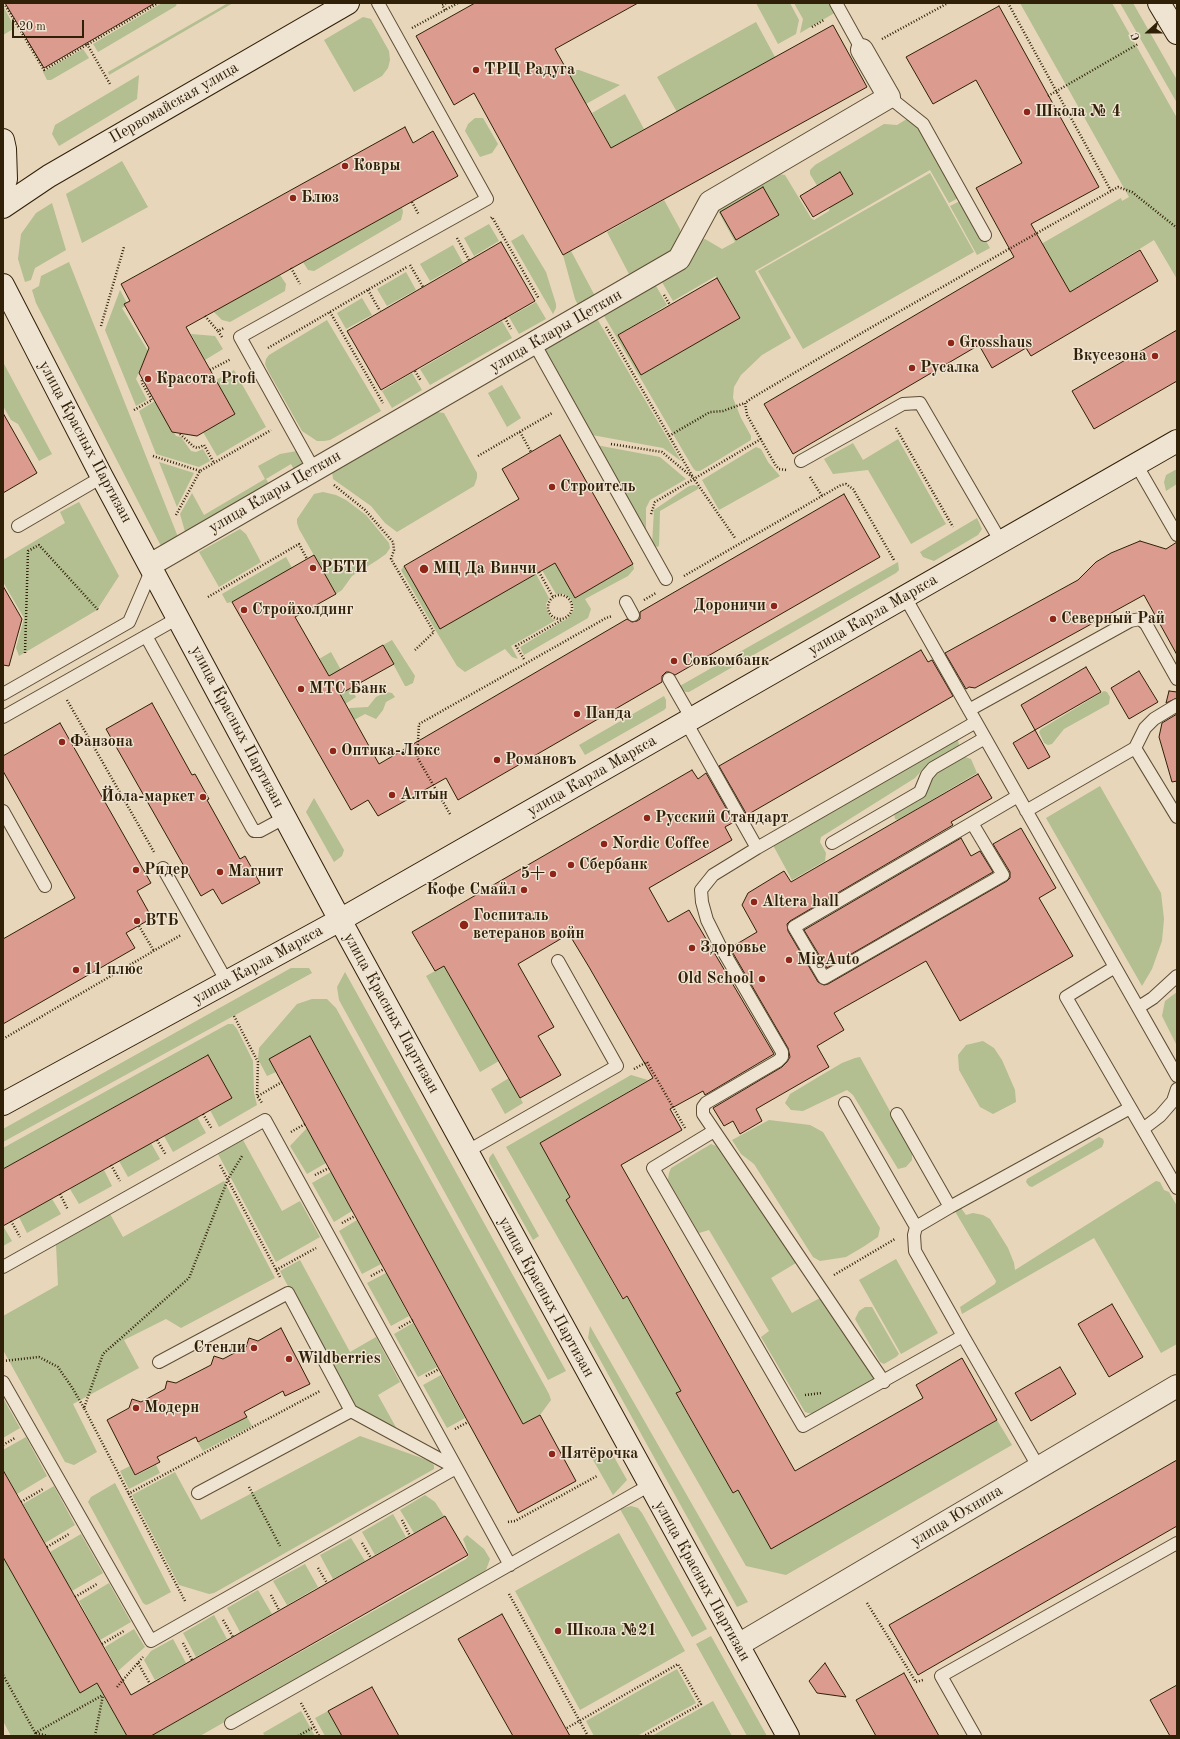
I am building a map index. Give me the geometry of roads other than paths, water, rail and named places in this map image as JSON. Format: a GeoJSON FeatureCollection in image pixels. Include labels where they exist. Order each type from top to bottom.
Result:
{"type":"FeatureCollection","features":[{"type":"Feature","properties":{"kind":"street","name":"Первомайская улица"},"geometry":{"type":"LineString","coordinates":[[3,207],[68,164],[348,3]]}},
{"type":"Feature","properties":{"kind":"street"},"geometry":{"type":"LineString","coordinates":[[1160,3],[1177,33]]}},
{"type":"Feature","properties":{"kind":"street"},"geometry":{"type":"LineString","coordinates":[[862,50],[888,97]]}},
{"type":"Feature","properties":{"kind":"street","name":"улица Клары Цеткин"},"geometry":{"type":"LineString","coordinates":[[151,567],[314,470],[679,259],[710,202],[888,97]]}},
{"type":"Feature","properties":{"kind":"street"},"geometry":{"type":"LineString","coordinates":[[3,140],[5,149],[6,179],[3,189]]}},
{"type":"Feature","properties":{"kind":"street","name":"улица Красных Партизан"},"geometry":{"type":"LineString","coordinates":[[3,285],[102,477],[340,920],[466,1152],[788,1736]]}},
{"type":"Feature","properties":{"kind":"street","name":"улица Карла Маркса"},"geometry":{"type":"LineString","coordinates":[[3,1104],[340,920],[1177,441]]}},
{"type":"Feature","properties":{"kind":"street","name":"улица Юхнина"},"geometry":{"type":"LineString","coordinates":[[738,1645],[1177,1386]]}},
{"type":"Feature","properties":{"kind":"lane"},"geometry":{"type":"LineString","coordinates":[[314,470],[240,337],[487,199],[378,3]]}},
{"type":"Feature","properties":{"kind":"lane"},"geometry":{"type":"LineString","coordinates":[[836,3],[862,50]]}},
{"type":"Feature","properties":{"kind":"lane"},"geometry":{"type":"LineString","coordinates":[[888,97],[923,124],[985,235]]}},
{"type":"Feature","properties":{"kind":"lane"},"geometry":{"type":"LineString","coordinates":[[534,343],[666,579]]}},
{"type":"Feature","properties":{"kind":"lane"},"geometry":{"type":"LineString","coordinates":[[801,462],[903,404],[920,403],[1001,542]]}},
{"type":"Feature","properties":{"kind":"lane"},"geometry":{"type":"LineString","coordinates":[[1136,464],[1177,535]]}},
{"type":"Feature","properties":{"kind":"lane"},"geometry":{"type":"LineString","coordinates":[[18,526],[102,477]]}},
{"type":"Feature","properties":{"kind":"lane"},"geometry":{"type":"LineString","coordinates":[[3,694],[129,622],[151,567]]}},
{"type":"Feature","properties":{"kind":"lane"},"geometry":{"type":"LineString","coordinates":[[905,597],[1177,1076]]}},
{"type":"Feature","properties":{"kind":"lane"},"geometry":{"type":"LineString","coordinates":[[626,602],[633,616]]}},
{"type":"Feature","properties":{"kind":"lane"},"geometry":{"type":"LineString","coordinates":[[3,717],[178,618]]}},
{"type":"Feature","properties":{"kind":"lane"},"geometry":{"type":"LineString","coordinates":[[968,710],[1130,622],[1140,619],[1146,624],[1177,679]]}},
{"type":"Feature","properties":{"kind":"lane"},"geometry":{"type":"LineString","coordinates":[[146,636],[254,831],[260,831],[286,817]]}},
{"type":"Feature","properties":{"kind":"lane"},"geometry":{"type":"LineString","coordinates":[[669,679],[689,721],[757,848]]}},
{"type":"Feature","properties":{"kind":"lane"},"geometry":{"type":"LineString","coordinates":[[1026,811],[1135,748],[1145,728],[1154,719],[1177,705]]}},
{"type":"Feature","properties":{"kind":"lane"},"geometry":{"type":"LineString","coordinates":[[884,1382],[703,1114],[703,1107],[706,1103],[778,1061],[782,1057],[782,1052],[719,944],[707,920],[702,902],[701,890],[713,875],[757,848],[976,722]]}},
{"type":"Feature","properties":{"kind":"lane"},"geometry":{"type":"LineString","coordinates":[[832,843],[920,792],[927,776],[933,768],[985,738]]}},
{"type":"Feature","properties":{"kind":"lane"},"geometry":{"type":"LineString","coordinates":[[1135,748],[1177,817]]}},
{"type":"Feature","properties":{"kind":"lane"},"geometry":{"type":"LineString","coordinates":[[972,823],[1003,874],[824,978],[794,927],[1018,796]]}},
{"type":"Feature","properties":{"kind":"lane"},"geometry":{"type":"LineString","coordinates":[[3,811],[46,886]]}},
{"type":"Feature","properties":{"kind":"lane"},"geometry":{"type":"LineString","coordinates":[[163,868],[227,982]]}},
{"type":"Feature","properties":{"kind":"lane"},"geometry":{"type":"LineString","coordinates":[[466,1152],[617,1066],[558,960]]}},
{"type":"Feature","properties":{"kind":"lane"},"geometry":{"type":"LineString","coordinates":[[1115,967],[1066,997],[1177,1186]]}},
{"type":"Feature","properties":{"kind":"lane"},"geometry":{"type":"LineString","coordinates":[[1139,1007],[1152,998],[1177,976]]}},
{"type":"Feature","properties":{"kind":"lane"},"geometry":{"type":"LineString","coordinates":[[1143,1129],[1160,1116],[1173,1101],[1177,1089]]}},
{"type":"Feature","properties":{"kind":"lane"},"geometry":{"type":"LineString","coordinates":[[845,1103],[916,1227],[914,1235],[915,1251],[1039,1468]]}},
{"type":"Feature","properties":{"kind":"lane"},"geometry":{"type":"LineString","coordinates":[[916,1227],[1130,1108]]}},
{"type":"Feature","properties":{"kind":"lane"},"geometry":{"type":"LineString","coordinates":[[898,1114],[950,1207]]}},
{"type":"Feature","properties":{"kind":"lane"},"geometry":{"type":"LineString","coordinates":[[3,1267],[265,1120],[510,1565]]}},
{"type":"Feature","properties":{"kind":"lane"},"geometry":{"type":"LineString","coordinates":[[714,1131],[654,1168],[803,1426],[884,1382],[963,1336]]}},
{"type":"Feature","properties":{"kind":"lane"},"geometry":{"type":"LineString","coordinates":[[159,1362],[288,1293],[351,1411],[456,1468]]}},
{"type":"Feature","properties":{"kind":"lane"},"geometry":{"type":"LineString","coordinates":[[3,1382],[151,1641],[456,1468]]}},
{"type":"Feature","properties":{"kind":"lane"},"geometry":{"type":"LineString","coordinates":[[198,1493],[351,1411]]}},
{"type":"Feature","properties":{"kind":"lane"},"geometry":{"type":"LineString","coordinates":[[231,1723],[650,1486]]}},
{"type":"Feature","properties":{"kind":"lane"},"geometry":{"type":"LineString","coordinates":[[975,1736],[941,1676],[1177,1542]]}},
{"type":"Feature","properties":{"kind":"place","name":"ТРЦ Радуга"},"geometry":{"type":"Point","coordinates":[476,70]}},
{"type":"Feature","properties":{"kind":"place","name":"Школа № 4"},"geometry":{"type":"Point","coordinates":[1027,112]}},
{"type":"Feature","properties":{"kind":"place","name":"Ковры"},"geometry":{"type":"Point","coordinates":[345,166]}},
{"type":"Feature","properties":{"kind":"place","name":"Блюз"},"geometry":{"type":"Point","coordinates":[293,198]}},
{"type":"Feature","properties":{"kind":"place","name":"Grosshaus"},"geometry":{"type":"Point","coordinates":[951,343]}},
{"type":"Feature","properties":{"kind":"place","name":"Вкусезона"},"geometry":{"type":"Point","coordinates":[1155,356]}},
{"type":"Feature","properties":{"kind":"place","name":"Русалка"},"geometry":{"type":"Point","coordinates":[912,368]}},
{"type":"Feature","properties":{"kind":"place","name":"Красота Profi"},"geometry":{"type":"Point","coordinates":[148,379]}},
{"type":"Feature","properties":{"kind":"place","name":"Строитель"},"geometry":{"type":"Point","coordinates":[552,487]}},
{"type":"Feature","properties":{"kind":"place","name":"РБТИ"},"geometry":{"type":"Point","coordinates":[313,568]}},
{"type":"Feature","properties":{"kind":"place","name":"МЦ Да Винчи"},"geometry":{"type":"Point","coordinates":[424,569]}},
{"type":"Feature","properties":{"kind":"place","name":"Дороничи"},"geometry":{"type":"Point","coordinates":[774,606]}},
{"type":"Feature","properties":{"kind":"place","name":"Стройхолдинг"},"geometry":{"type":"Point","coordinates":[244,610]}},
{"type":"Feature","properties":{"kind":"place","name":"Северный Рай"},"geometry":{"type":"Point","coordinates":[1053,619]}},
{"type":"Feature","properties":{"kind":"place","name":"Совкомбанк"},"geometry":{"type":"Point","coordinates":[674,661]}},
{"type":"Feature","properties":{"kind":"place","name":"МТС Банк"},"geometry":{"type":"Point","coordinates":[301,689]}},
{"type":"Feature","properties":{"kind":"place","name":"Панда"},"geometry":{"type":"Point","coordinates":[577,714]}},
{"type":"Feature","properties":{"kind":"place","name":"Фанзона"},"geometry":{"type":"Point","coordinates":[62,742]}},
{"type":"Feature","properties":{"kind":"place","name":"Оптика-Люкс"},"geometry":{"type":"Point","coordinates":[333,751]}},
{"type":"Feature","properties":{"kind":"place","name":"Романовъ"},"geometry":{"type":"Point","coordinates":[497,760]}},
{"type":"Feature","properties":{"kind":"place","name":"Алтын"},"geometry":{"type":"Point","coordinates":[392,795]}},
{"type":"Feature","properties":{"kind":"place","name":"Йола-маркет"},"geometry":{"type":"Point","coordinates":[203,797]}},
{"type":"Feature","properties":{"kind":"place","name":"Русский Стандарт"},"geometry":{"type":"Point","coordinates":[647,818]}},
{"type":"Feature","properties":{"kind":"place","name":"Nordic Coffee"},"geometry":{"type":"Point","coordinates":[604,844]}},
{"type":"Feature","properties":{"kind":"place","name":"Сбербанк"},"geometry":{"type":"Point","coordinates":[571,865]}},
{"type":"Feature","properties":{"kind":"place","name":"Ридер"},"geometry":{"type":"Point","coordinates":[136,870]}},
{"type":"Feature","properties":{"kind":"place","name":"Магнит"},"geometry":{"type":"Point","coordinates":[220,872]}},
{"type":"Feature","properties":{"kind":"place","name":"5+"},"geometry":{"type":"Point","coordinates":[553,874]}},
{"type":"Feature","properties":{"kind":"place","name":"Кофе Смайл"},"geometry":{"type":"Point","coordinates":[524,890]}},
{"type":"Feature","properties":{"kind":"place","name":"Altera hall"},"geometry":{"type":"Point","coordinates":[754,902]}},
{"type":"Feature","properties":{"kind":"place","name":"ВТБ"},"geometry":{"type":"Point","coordinates":[137,921]}},
{"type":"Feature","properties":{"kind":"place","name":"Госпиталь ветеранов войн"},"geometry":{"type":"Point","coordinates":[464,925]}},
{"type":"Feature","properties":{"kind":"place","name":"Здоровье"},"geometry":{"type":"Point","coordinates":[692,948]}},
{"type":"Feature","properties":{"kind":"place","name":"MigAuto"},"geometry":{"type":"Point","coordinates":[789,960]}},
{"type":"Feature","properties":{"kind":"place","name":"11 плюс"},"geometry":{"type":"Point","coordinates":[76,970]}},
{"type":"Feature","properties":{"kind":"place","name":"Old School"},"geometry":{"type":"Point","coordinates":[762,979]}},
{"type":"Feature","properties":{"kind":"place","name":"Стенли"},"geometry":{"type":"Point","coordinates":[254,1348]}},
{"type":"Feature","properties":{"kind":"place","name":"Wildberries"},"geometry":{"type":"Point","coordinates":[289,1359]}},
{"type":"Feature","properties":{"kind":"place","name":"Модерн"},"geometry":{"type":"Point","coordinates":[136,1408]}},
{"type":"Feature","properties":{"kind":"place","name":"Пятёрочка"},"geometry":{"type":"Point","coordinates":[552,1454]}},
{"type":"Feature","properties":{"kind":"place","name":"Школа №21"},"geometry":{"type":"Point","coordinates":[558,1631]}}]}
